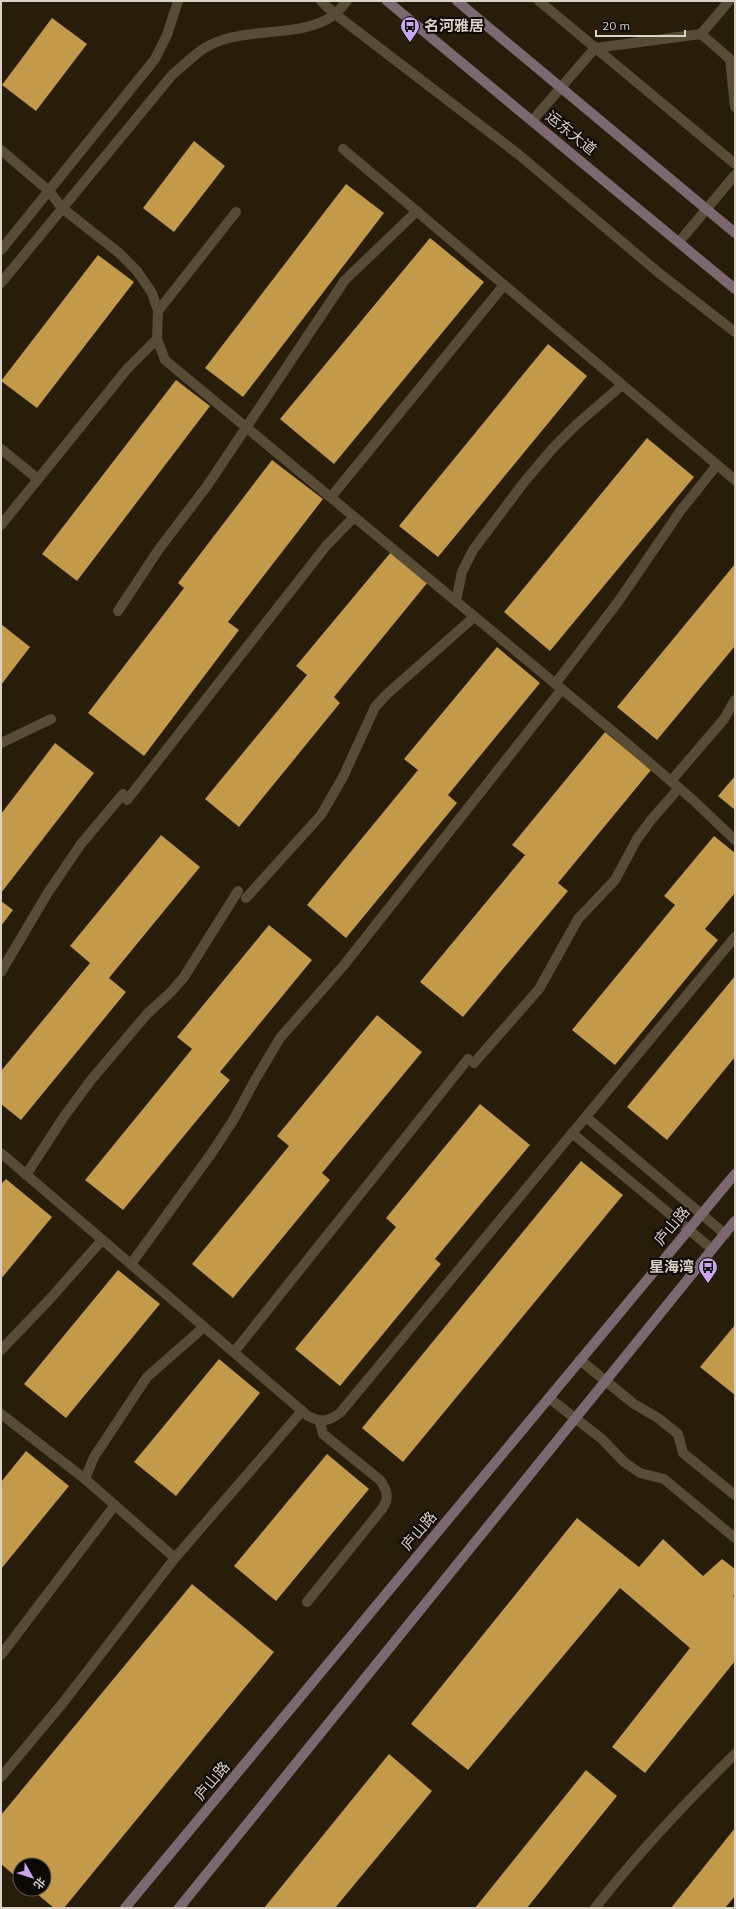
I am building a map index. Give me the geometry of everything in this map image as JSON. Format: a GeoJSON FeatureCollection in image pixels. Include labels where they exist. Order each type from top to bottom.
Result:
{"type":"FeatureCollection","features":[{"type":"Feature","properties":{"kind":"street","name":"运东大道"},"geometry":{"type":"LineString","coordinates":[[387,1],[735,289]]}},
{"type":"Feature","properties":{"kind":"street","name":"运东大道"},"geometry":{"type":"LineString","coordinates":[[457,1],[735,233]]}},
{"type":"Feature","properties":{"kind":"street","name":"庐山路"},"geometry":{"type":"LineString","coordinates":[[126,1908],[735,1174]]}},
{"type":"Feature","properties":{"kind":"street"},"geometry":{"type":"LineString","coordinates":[[179,1908],[735,1222]]}},
{"type":"Feature","properties":{"kind":"lane"},"geometry":{"type":"LineString","coordinates":[[1,250],[155,59],[167,35],[178,1]]}},
{"type":"Feature","properties":{"kind":"lane"},"geometry":{"type":"LineString","coordinates":[[321,1],[335,14],[518,154],[659,273],[735,332]]}},
{"type":"Feature","properties":{"kind":"lane"},"geometry":{"type":"LineString","coordinates":[[1,283],[172,75],[196,54],[211,44],[231,38],[316,25],[335,14],[347,1]]}},
{"type":"Feature","properties":{"kind":"lane"},"geometry":{"type":"LineString","coordinates":[[701,34],[729,1]]}},
{"type":"Feature","properties":{"kind":"lane"},"geometry":{"type":"LineString","coordinates":[[543,2],[595,48],[735,164]]}},
{"type":"Feature","properties":{"kind":"lane"},"geometry":{"type":"LineString","coordinates":[[532,121],[595,48],[701,34],[733,56],[735,107]]}},
{"type":"Feature","properties":{"kind":"lane"},"geometry":{"type":"LineString","coordinates":[[343,149],[735,480]]}},
{"type":"Feature","properties":{"kind":"lane"},"geometry":{"type":"LineString","coordinates":[[1,150],[49,190],[62,208],[119,253],[137,271],[152,293],[158,311],[157,339],[165,360],[559,686],[671,781],[735,840]]}},
{"type":"Feature","properties":{"kind":"lane"},"geometry":{"type":"LineString","coordinates":[[680,242],[735,176]]}},
{"type":"Feature","properties":{"kind":"lane"},"geometry":{"type":"LineString","coordinates":[[158,311],[236,212]]}},
{"type":"Feature","properties":{"kind":"lane"},"geometry":{"type":"LineString","coordinates":[[118,611],[159,549],[207,486],[345,280],[417,212]]}},
{"type":"Feature","properties":{"kind":"lane"},"geometry":{"type":"LineString","coordinates":[[331,497],[504,285]]}},
{"type":"Feature","properties":{"kind":"lane"},"geometry":{"type":"LineString","coordinates":[[1,525],[127,369],[157,339]]}},
{"type":"Feature","properties":{"kind":"lane"},"geometry":{"type":"LineString","coordinates":[[456,601],[462,572],[473,550],[525,481],[553,448],[577,424],[622,385]]}},
{"type":"Feature","properties":{"kind":"lane"},"geometry":{"type":"LineString","coordinates":[[1,449],[38,479]]}},
{"type":"Feature","properties":{"kind":"lane"},"geometry":{"type":"LineString","coordinates":[[131,1264],[230,1125],[280,1038],[344,965],[559,686],[681,510],[718,465]]}},
{"type":"Feature","properties":{"kind":"lane"},"geometry":{"type":"LineString","coordinates":[[1,972],[47,894],[81,844],[125,797],[326,546],[354,517]]}},
{"type":"Feature","properties":{"kind":"lane"},"geometry":{"type":"LineString","coordinates":[[26,1175],[63,1118],[91,1080],[148,1014],[184,977],[242,895],[321,815],[343,777],[376,707],[386,695],[474,617]]}},
{"type":"Feature","properties":{"kind":"lane"},"geometry":{"type":"LineString","coordinates":[[671,781],[724,719],[735,700]]}},
{"type":"Feature","properties":{"kind":"lane"},"geometry":{"type":"LineString","coordinates":[[1,743],[51,719]]}},
{"type":"Feature","properties":{"kind":"lane"},"geometry":{"type":"LineString","coordinates":[[234,1352],[471,1061],[539,989],[578,919],[615,880],[641,834],[651,820],[679,788]]}},
{"type":"Feature","properties":{"kind":"lane"},"geometry":{"type":"LineString","coordinates":[[2,1158],[26,1175],[308,1416],[320,1422],[329,1421],[340,1413],[735,937]]}},
{"type":"Feature","properties":{"kind":"lane"},"geometry":{"type":"LineString","coordinates":[[586,1117],[725,1234]]}},
{"type":"Feature","properties":{"kind":"lane"},"geometry":{"type":"LineString","coordinates":[[572,1133],[712,1249]]}},
{"type":"Feature","properties":{"kind":"lane"},"geometry":{"type":"LineString","coordinates":[[1,1350],[49,1300],[102,1240]]}},
{"type":"Feature","properties":{"kind":"lane"},"geometry":{"type":"LineString","coordinates":[[85,1479],[94,1457],[131,1398],[147,1378],[204,1326]]}},
{"type":"Feature","properties":{"kind":"lane"},"geometry":{"type":"LineString","coordinates":[[580,1360],[634,1404],[658,1418],[678,1434],[683,1453],[735,1496]]}},
{"type":"Feature","properties":{"kind":"lane"},"geometry":{"type":"LineString","coordinates":[[549,1398],[602,1439],[624,1462],[640,1473],[664,1479],[735,1538]]}},
{"type":"Feature","properties":{"kind":"lane"},"geometry":{"type":"LineString","coordinates":[[1,1777],[62,1704],[175,1558],[302,1411]]}},
{"type":"Feature","properties":{"kind":"lane"},"geometry":{"type":"LineString","coordinates":[[1,1414],[85,1479],[175,1558]]}},
{"type":"Feature","properties":{"kind":"lane"},"geometry":{"type":"LineString","coordinates":[[307,1602],[382,1510],[388,1495],[386,1488],[380,1480],[323,1434],[320,1422]]}},
{"type":"Feature","properties":{"kind":"lane"},"geometry":{"type":"LineString","coordinates":[[1,1655],[115,1505]]}},
{"type":"Feature","properties":{"kind":"lane"},"geometry":{"type":"LineString","coordinates":[[595,1908],[615,1882],[680,1808],[735,1754]]}},
{"type":"Feature","properties":{"kind":"building"},"geometry":{"type":"Polygon","coordinates":[[[52,18],[87,44],[36,111],[2,85],[52,18]]]}},
{"type":"Feature","properties":{"kind":"building"},"geometry":{"type":"Polygon","coordinates":[[[194,141],[225,166],[174,232],[143,208],[194,141]]]}},
{"type":"Feature","properties":{"kind":"building"},"geometry":{"type":"Polygon","coordinates":[[[346,184],[384,213],[243,397],[205,368],[346,184]]]}},
{"type":"Feature","properties":{"kind":"building"},"geometry":{"type":"Polygon","coordinates":[[[430,238],[484,282],[334,464],[280,419],[430,238]]]}},
{"type":"Feature","properties":{"kind":"building"},"geometry":{"type":"Polygon","coordinates":[[[98,255],[134,282],[37,408],[1,381],[98,255]]]}},
{"type":"Feature","properties":{"kind":"building"},"geometry":{"type":"Polygon","coordinates":[[[548,344],[587,376],[438,557],[399,526],[548,344]]]}},
{"type":"Feature","properties":{"kind":"building"},"geometry":{"type":"Polygon","coordinates":[[[176,380],[210,406],[77,581],[42,554],[176,380]]]}},
{"type":"Feature","properties":{"kind":"building"},"geometry":{"type":"Polygon","coordinates":[[[647,438],[694,477],[550,651],[504,612],[647,438]]]}},
{"type":"Feature","properties":{"kind":"building"},"geometry":{"type":"Polygon","coordinates":[[[272,460],[323,499],[228,622],[239,630],[144,756],[88,713],[184,588],[178,583],[272,460]]]}},
{"type":"Feature","properties":{"kind":"building"},"geometry":{"type":"Polygon","coordinates":[[[391,552],[428,582],[334,697],[340,703],[239,827],[205,799],[307,675],[296,666],[391,552]]]}},
{"type":"Feature","properties":{"kind":"building"},"geometry":{"type":"Polygon","coordinates":[[[735,564],[735,646],[657,740],[617,707],[735,564]]]}},
{"type":"Feature","properties":{"kind":"building"},"geometry":{"type":"Polygon","coordinates":[[[1,624],[30,647],[1,685],[1,624]]]}},
{"type":"Feature","properties":{"kind":"building"},"geometry":{"type":"Polygon","coordinates":[[[497,647],[540,683],[448,795],[457,803],[346,938],[307,905],[418,770],[404,759],[497,647]]]}},
{"type":"Feature","properties":{"kind":"building"},"geometry":{"type":"Polygon","coordinates":[[[605,732],[651,770],[558,883],[568,891],[463,1017],[420,982],[525,855],[512,845],[605,732]]]}},
{"type":"Feature","properties":{"kind":"building"},"geometry":{"type":"Polygon","coordinates":[[[55,743],[94,773],[1,893],[1,814],[55,743]]]}},
{"type":"Feature","properties":{"kind":"building"},"geometry":{"type":"Polygon","coordinates":[[[735,776],[735,810],[718,796],[735,776]]]}},
{"type":"Feature","properties":{"kind":"building"},"geometry":{"type":"Polygon","coordinates":[[[161,835],[200,867],[109,978],[126,992],[21,1120],[1,1104],[1,1071],[90,963],[70,946],[161,835]]]}},
{"type":"Feature","properties":{"kind":"building"},"geometry":{"type":"Polygon","coordinates":[[[714,836],[735,853],[735,893],[705,929],[718,940],[615,1065],[572,1030],[675,905],[664,896],[714,836]]]}},
{"type":"Feature","properties":{"kind":"building"},"geometry":{"type":"Polygon","coordinates":[[[1,901],[13,910],[1,926],[1,901]]]}},
{"type":"Feature","properties":{"kind":"building"},"geometry":{"type":"Polygon","coordinates":[[[269,925],[312,960],[220,1072],[230,1080],[123,1210],[85,1180],[192,1049],[177,1037],[269,925]]]}},
{"type":"Feature","properties":{"kind":"building"},"geometry":{"type":"Polygon","coordinates":[[[735,976],[735,1057],[667,1140],[627,1107],[735,976]]]}},
{"type":"Feature","properties":{"kind":"building"},"geometry":{"type":"Polygon","coordinates":[[[377,1015],[422,1052],[322,1173],[330,1180],[233,1298],[192,1264],[289,1146],[277,1136],[377,1015]]]}},
{"type":"Feature","properties":{"kind":"building"},"geometry":{"type":"Polygon","coordinates":[[[480,1104],[530,1145],[435,1259],[441,1264],[340,1386],[295,1349],[396,1227],[386,1218],[480,1104]]]}},
{"type":"Feature","properties":{"kind":"building"},"geometry":{"type":"Polygon","coordinates":[[[581,1161],[623,1195],[403,1462],[362,1428],[581,1161]]]}},
{"type":"Feature","properties":{"kind":"building"},"geometry":{"type":"Polygon","coordinates":[[[6,1179],[52,1217],[1,1279],[1,1184],[6,1179]]]}},
{"type":"Feature","properties":{"kind":"building"},"geometry":{"type":"Polygon","coordinates":[[[118,1270],[160,1304],[66,1418],[24,1384],[118,1270]]]}},
{"type":"Feature","properties":{"kind":"building"},"geometry":{"type":"Polygon","coordinates":[[[735,1325],[735,1395],[700,1367],[735,1325]]]}},
{"type":"Feature","properties":{"kind":"building"},"geometry":{"type":"Polygon","coordinates":[[[219,1359],[260,1393],[176,1496],[134,1462],[219,1359]]]}},
{"type":"Feature","properties":{"kind":"building"},"geometry":{"type":"Polygon","coordinates":[[[26,1451],[69,1486],[1,1569],[1,1482],[26,1451]]]}},
{"type":"Feature","properties":{"kind":"building"},"geometry":{"type":"Polygon","coordinates":[[[327,1454],[369,1489],[276,1601],[234,1566],[327,1454]]]}},
{"type":"Feature","properties":{"kind":"building"},"geometry":{"type":"Polygon","coordinates":[[[577,1518],[639,1567],[663,1539],[703,1576],[722,1559],[735,1569],[735,1594],[733,1596],[735,1598],[735,1661],[645,1773],[612,1747],[690,1648],[620,1588],[468,1770],[411,1724],[577,1518]]]}},
{"type":"Feature","properties":{"kind":"building"},"geometry":{"type":"Polygon","coordinates":[[[192,1584],[274,1652],[64,1908],[54,1908],[41,1897],[52,1897],[52,1857],[12,1857],[12,1873],[1,1864],[1,1815],[192,1584]]]}},
{"type":"Feature","properties":{"kind":"building"},"geometry":{"type":"Polygon","coordinates":[[[389,1754],[432,1791],[335,1908],[264,1908],[389,1754]]]}},
{"type":"Feature","properties":{"kind":"building"},"geometry":{"type":"Polygon","coordinates":[[[586,1770],[617,1796],[527,1908],[475,1908],[586,1770]]]}},
{"type":"Feature","properties":{"kind":"building"},"geometry":{"type":"Polygon","coordinates":[[[735,1828],[735,1896],[725,1908],[671,1908],[735,1828]]]}},
{"type":"Feature","properties":{"kind":"place","name":"名河雅居"},"geometry":{"type":"Point","coordinates":[410,43]}},
{"type":"Feature","properties":{"kind":"place","name":"星海湾"},"geometry":{"type":"Point","coordinates":[708,1284]}}]}
